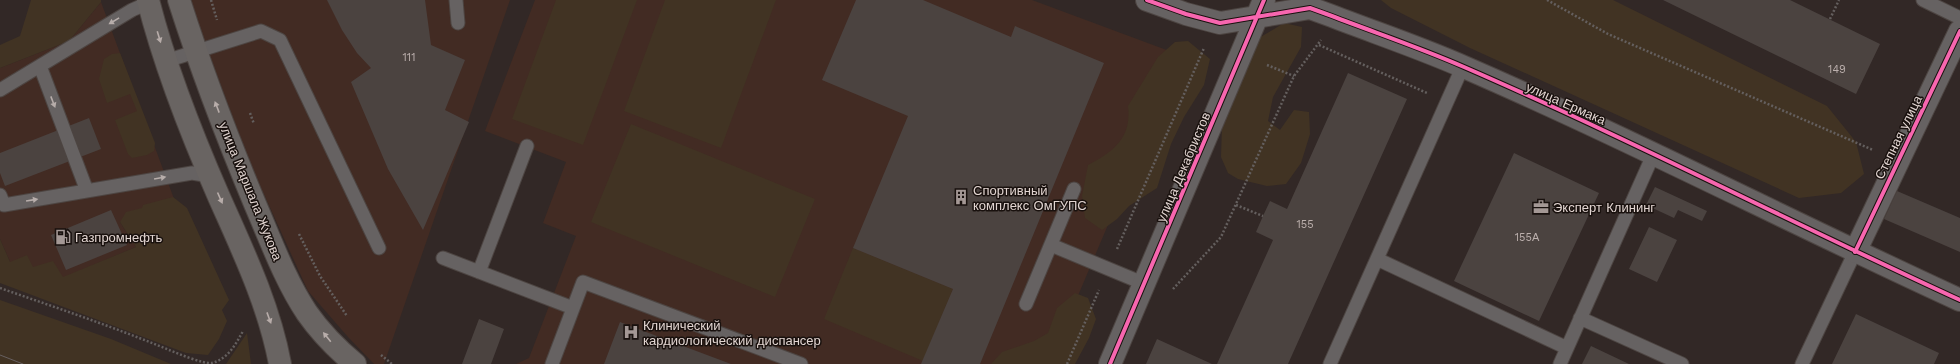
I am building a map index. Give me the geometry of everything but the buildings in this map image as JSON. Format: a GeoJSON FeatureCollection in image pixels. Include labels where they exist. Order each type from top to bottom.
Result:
{"type":"FeatureCollection","features":[{"type":"Feature","properties":{"kind":"main road","name":"улица Маршала Жукова"},"geometry":{"type":"LineString","coordinates":[[179,0],[196,52],[237,160],[278,259],[307,313],[332,344],[355,364]]}},
{"type":"Feature","properties":{"kind":"main road"},"geometry":{"type":"LineString","coordinates":[[148,1],[166,61],[210,176],[256,280],[274,333],[280,364]]}},
{"type":"Feature","properties":{"kind":"street","name":"улица Ермака"},"geometry":{"type":"LineString","coordinates":[[1147,0],[1186,14],[1220,23],[1261,9],[1310,8],[1463,66],[1654,153],[1855,252],[1960,300]]}},
{"type":"Feature","properties":{"kind":"street","name":"улица Декабристов"},"geometry":{"type":"LineString","coordinates":[[1110,364],[1261,9]]}},
{"type":"Feature","properties":{"kind":"street","name":"Степная улица"},"geometry":{"type":"LineString","coordinates":[[1855,252],[1960,31]]}},
{"type":"Feature","properties":{"kind":"lane"},"geometry":{"type":"LineString","coordinates":[[456,0],[458,23]]}},
{"type":"Feature","properties":{"kind":"lane"},"geometry":{"type":"LineString","coordinates":[[1923,0],[1960,18]]}},
{"type":"Feature","properties":{"kind":"lane"},"geometry":{"type":"LineString","coordinates":[[0,90],[148,1]]}},
{"type":"Feature","properties":{"kind":"lane"},"geometry":{"type":"LineString","coordinates":[[166,61],[261,31],[280,40],[379,248]]}},
{"type":"Feature","properties":{"kind":"lane"},"geometry":{"type":"LineString","coordinates":[[40,66],[87,191]]}},
{"type":"Feature","properties":{"kind":"lane"},"geometry":{"type":"LineString","coordinates":[[1330,364],[1463,66]]}},
{"type":"Feature","properties":{"kind":"lane"},"geometry":{"type":"LineString","coordinates":[[479,272],[526,146]]}},
{"type":"Feature","properties":{"kind":"lane"},"geometry":{"type":"LineString","coordinates":[[1560,364],[1654,153]]}},
{"type":"Feature","properties":{"kind":"lane"},"geometry":{"type":"LineString","coordinates":[[0,195],[4,205],[192,173],[210,176]]}},
{"type":"Feature","properties":{"kind":"lane"},"geometry":{"type":"LineString","coordinates":[[1026,304],[1074,189]]}},
{"type":"Feature","properties":{"kind":"lane"},"geometry":{"type":"LineString","coordinates":[[1051,245],[1145,284]]}},
{"type":"Feature","properties":{"kind":"lane"},"geometry":{"type":"LineString","coordinates":[[1802,364],[1855,252]]}},
{"type":"Feature","properties":{"kind":"lane"},"geometry":{"type":"LineString","coordinates":[[443,258],[573,308]]}},
{"type":"Feature","properties":{"kind":"lane"},"geometry":{"type":"LineString","coordinates":[[1376,259],[1567,348]]}},
{"type":"Feature","properties":{"kind":"lane"},"geometry":{"type":"LineString","coordinates":[[552,364],[583,282],[801,364]]}},
{"type":"Feature","properties":{"kind":"lane"},"geometry":{"type":"LineString","coordinates":[[1580,318],[1682,364]]}},
{"type":"Feature","properties":{"kind":"path"},"geometry":{"type":"LineString","coordinates":[[211,0],[223,43]]}},
{"type":"Feature","properties":{"kind":"path"},"geometry":{"type":"LineString","coordinates":[[1547,0],[1608,34],[1898,161]]}},
{"type":"Feature","properties":{"kind":"path"},"geometry":{"type":"LineString","coordinates":[[1830,19],[1839,0]]}},
{"type":"Feature","properties":{"kind":"path"},"geometry":{"type":"LineString","coordinates":[[1319,45],[1447,101]]}},
{"type":"Feature","properties":{"kind":"path"},"geometry":{"type":"LineString","coordinates":[[1067,364],[1205,47]]}},
{"type":"Feature","properties":{"kind":"path"},"geometry":{"type":"LineString","coordinates":[[1170,291],[1221,237],[1294,76],[1265,64]]}},
{"type":"Feature","properties":{"kind":"path"},"geometry":{"type":"LineString","coordinates":[[249,110],[255,125]]}},
{"type":"Feature","properties":{"kind":"path"},"geometry":{"type":"LineString","coordinates":[[1236,205],[1263,216]]}},
{"type":"Feature","properties":{"kind":"path"},"geometry":{"type":"LineString","coordinates":[[297,228],[320,276],[348,317]]}},
{"type":"Feature","properties":{"kind":"path"},"geometry":{"type":"LineString","coordinates":[[0,288],[133,335],[196,360],[211,364],[222,359],[235,346],[244,330]]}},
{"type":"Feature","properties":{"kind":"path"},"geometry":{"type":"LineString","coordinates":[[380,354],[392,364]]}},
{"type":"Feature","properties":{"kind":"shaded area"},"geometry":{"type":"Polygon","coordinates":[[[31,0],[101,0],[101,2],[69,41],[0,68],[0,45],[20,36],[31,0]]]}},
{"type":"Feature","properties":{"kind":"shaded area"},"geometry":{"type":"Polygon","coordinates":[[[189,0],[510,0],[384,364],[374,364],[308,291],[251,166],[189,0]]]}},
{"type":"Feature","properties":{"kind":"shaded area"},"geometry":{"type":"Polygon","coordinates":[[[535,0],[1032,0],[1180,55],[1049,364],[516,364],[529,358],[576,236],[543,223],[566,162],[485,131],[535,0]]]}},
{"type":"Feature","properties":{"kind":"shaded area"},"geometry":{"type":"Polygon","coordinates":[[[556,0],[637,0],[583,145],[512,119],[556,0]]]}},
{"type":"Feature","properties":{"kind":"shaded area"},"geometry":{"type":"Polygon","coordinates":[[[665,0],[776,0],[721,148],[624,111],[665,0]]]}},
{"type":"Feature","properties":{"kind":"shaded area"},"geometry":{"type":"Polygon","coordinates":[[[1381,0],[1613,0],[1827,106],[1856,142],[1864,174],[1841,193],[1799,198],[1470,48],[1391,8],[1381,0]]]}},
{"type":"Feature","properties":{"kind":"shaded area"},"geometry":{"type":"Polygon","coordinates":[[[101,2],[180,215],[120,222],[136,247],[63,278],[33,267],[10,262],[0,239],[0,68],[69,41],[101,2]]]}},
{"type":"Feature","properties":{"kind":"shaded area"},"geometry":{"type":"Polygon","coordinates":[[[1284,23],[1302,27],[1301,47],[1273,97],[1268,121],[1280,130],[1294,110],[1309,112],[1310,134],[1301,163],[1286,184],[1267,186],[1238,179],[1228,173],[1221,157],[1222,125],[1259,38],[1284,23]]]}},
{"type":"Feature","properties":{"kind":"shaded area"},"geometry":{"type":"Polygon","coordinates":[[[1188,41],[1210,59],[1204,85],[1184,117],[1171,144],[1157,188],[1129,206],[1117,219],[1102,230],[1085,218],[1082,196],[1088,165],[1105,155],[1119,143],[1127,127],[1128,106],[1158,57],[1175,42],[1188,41]]]}},
{"type":"Feature","properties":{"kind":"shaded area"},"geometry":{"type":"Polygon","coordinates":[[[120,53],[155,143],[154,151],[147,155],[132,158],[128,154],[115,120],[137,111],[130,94],[107,103],[99,79],[104,59],[112,54],[120,53]]]}},
{"type":"Feature","properties":{"kind":"shaded area"},"geometry":{"type":"Polygon","coordinates":[[[631,124],[815,199],[775,297],[591,222],[631,124]]]}},
{"type":"Feature","properties":{"kind":"shaded area"},"geometry":{"type":"Polygon","coordinates":[[[173,197],[187,208],[229,300],[222,310],[227,321],[219,339],[208,355],[186,353],[0,283],[0,239],[10,262],[27,255],[33,267],[53,261],[63,277],[136,247],[120,222],[126,212],[142,208],[143,205],[173,197]]]}},
{"type":"Feature","properties":{"kind":"shaded area"},"geometry":{"type":"Polygon","coordinates":[[[853,248],[953,289],[923,361],[824,319],[853,248]]]}},
{"type":"Feature","properties":{"kind":"shaded area"},"geometry":{"type":"Polygon","coordinates":[[[1075,293],[1088,298],[1096,319],[1089,338],[1075,364],[991,364],[1002,352],[1034,341],[1048,333],[1057,308],[1075,293]]]}},
{"type":"Feature","properties":{"kind":"shaded area"},"geometry":{"type":"Polygon","coordinates":[[[0,300],[111,339],[171,364],[0,364],[0,300]]]}},
{"type":"Feature","properties":{"kind":"shaded area"},"geometry":{"type":"Polygon","coordinates":[[[247,333],[251,364],[226,364],[247,333]]]}},
{"type":"Feature","properties":{"kind":"tram line"},"geometry":{"type":"LineString","coordinates":[[0,355],[23,364]]}},
{"type":"Feature","properties":{"kind":"cycle path"},"geometry":{"type":"LineString","coordinates":[[1147,0],[1186,14],[1220,23],[1310,8],[1332,16],[1431,53],[1527,95],[1960,300]]}},
{"type":"Feature","properties":{"kind":"cycle path"},"geometry":{"type":"LineString","coordinates":[[1110,364],[1264,0]]}},
{"type":"Feature","properties":{"kind":"cycle path"},"geometry":{"type":"LineString","coordinates":[[1855,252],[1960,31]]}},
{"type":"Feature","properties":{"kind":"place","name":"Спортивный комплекс ОмГУПС"},"geometry":{"type":"Point","coordinates":[961,197]}},
{"type":"Feature","properties":{"kind":"place","name":"Эксперт Клининг"},"geometry":{"type":"Point","coordinates":[1541,207]}},
{"type":"Feature","properties":{"kind":"place","name":"Газпромнефть"},"geometry":{"type":"Point","coordinates":[63,237]}},
{"type":"Feature","properties":{"kind":"place","name":"Клинический кардиологический диспансер"},"geometry":{"type":"Point","coordinates":[631,332]}}]}
